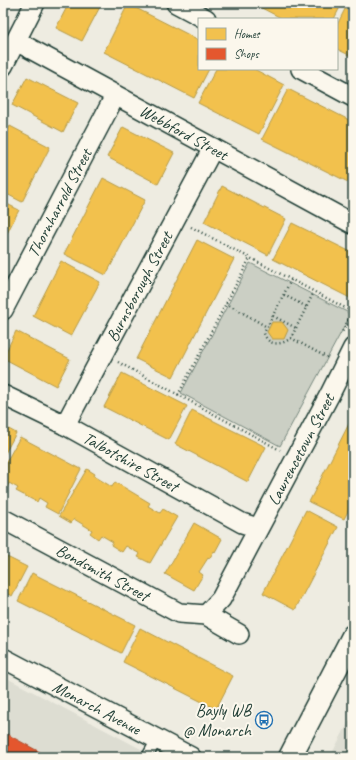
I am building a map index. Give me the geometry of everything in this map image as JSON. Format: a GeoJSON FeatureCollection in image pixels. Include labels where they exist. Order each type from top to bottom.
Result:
{"type":"FeatureCollection","features":[{"type":"Feature","properties":{"kind":"main road"},"geometry":{"type":"LineString","coordinates":[[290,757],[353,636]]}},
{"type":"Feature","properties":{"kind":"street"},"geometry":{"type":"LineString","coordinates":[[3,66],[36,3]]}},
{"type":"Feature","properties":{"kind":"street"},"geometry":{"type":"LineString","coordinates":[[176,3],[204,18]]}},
{"type":"Feature","properties":{"kind":"street","name":"Webbford Street"},"geometry":{"type":"LineString","coordinates":[[16,41],[353,224]]}},
{"type":"Feature","properties":{"kind":"street"},"geometry":{"type":"LineString","coordinates":[[302,70],[353,97]]}},
{"type":"Feature","properties":{"kind":"street","name":"Thornharrold Street"},"geometry":{"type":"LineString","coordinates":[[3,310],[115,96]]}},
{"type":"Feature","properties":{"kind":"street","name":"Burnsborough Street"},"geometry":{"type":"LineString","coordinates":[[65,425],[214,148]]}},
{"type":"Feature","properties":{"kind":"street","name":"Lawrencetown Street"},"geometry":{"type":"LineString","coordinates":[[258,528],[330,394],[342,365],[345,344]]}},
{"type":"Feature","properties":{"kind":"street","name":"Talbotshire Street"},"geometry":{"type":"LineString","coordinates":[[3,394],[65,425],[242,523],[258,528]]}},
{"type":"Feature","properties":{"kind":"street","name":"Bondsmith Street"},"geometry":{"type":"LineString","coordinates":[[3,519],[179,612],[206,615],[239,634]]}},
{"type":"Feature","properties":{"kind":"street"},"geometry":{"type":"LineString","coordinates":[[206,615],[221,599],[258,528]]}},
{"type":"Feature","properties":{"kind":"street","name":"Monarch Avenue"},"geometry":{"type":"LineString","coordinates":[[3,658],[191,757]]}},
{"type":"Feature","properties":{"kind":"lane"},"geometry":{"type":"LineString","coordinates":[[147,757],[157,739]]}},
{"type":"Feature","properties":{"kind":"path"},"geometry":{"type":"LineString","coordinates":[[175,219],[352,312],[345,344]]}},
{"type":"Feature","properties":{"kind":"path"},"geometry":{"type":"LineString","coordinates":[[178,395],[250,258]]}},
{"type":"Feature","properties":{"kind":"path"},"geometry":{"type":"LineString","coordinates":[[291,280],[264,332],[266,338],[272,343],[280,344],[292,338],[314,292]]}},
{"type":"Feature","properties":{"kind":"path"},"geometry":{"type":"LineString","coordinates":[[284,295],[306,307]]}},
{"type":"Feature","properties":{"kind":"path"},"geometry":{"type":"LineString","coordinates":[[226,303],[267,327]]}},
{"type":"Feature","properties":{"kind":"path"},"geometry":{"type":"LineString","coordinates":[[273,316],[296,328]]}},
{"type":"Feature","properties":{"kind":"path"},"geometry":{"type":"LineString","coordinates":[[292,338],[342,365]]}},
{"type":"Feature","properties":{"kind":"path"},"geometry":{"type":"LineString","coordinates":[[331,352],[342,365]]}},
{"type":"Feature","properties":{"kind":"path"},"geometry":{"type":"LineString","coordinates":[[103,354],[280,450],[284,443]]}},
{"type":"Feature","properties":{"kind":"path"},"geometry":{"type":"LineString","coordinates":[[325,364],[342,365]]}},
{"type":"Feature","properties":{"kind":"shaded area"},"geometry":{"type":"Polygon","coordinates":[[[3,23],[29,35],[3,87],[3,23]]]}},
{"type":"Feature","properties":{"kind":"shaded area"},"geometry":{"type":"Polygon","coordinates":[[[250,263],[351,314],[280,446],[181,393],[250,263]]]}},
{"type":"Feature","properties":{"kind":"shaded area"},"geometry":{"type":"Polygon","coordinates":[[[3,676],[156,757],[3,757],[3,676]]]}},
{"type":"Feature","properties":{"kind":"shaded area"},"geometry":{"type":"Polygon","coordinates":[[[353,714],[353,757],[330,757],[353,714]]]}},
{"type":"Feature","properties":{"kind":"building: Homes"},"geometry":{"type":"Polygon","coordinates":[[[69,3],[102,3],[82,41],[56,28],[69,3]]]}},
{"type":"Feature","properties":{"kind":"building: Homes"},"geometry":{"type":"Polygon","coordinates":[[[252,3],[337,3],[341,5],[334,18],[281,18],[252,3]]]}},
{"type":"Feature","properties":{"kind":"building: Homes"},"geometry":{"type":"Polygon","coordinates":[[[128,4],[198,39],[198,70],[208,70],[194,98],[104,52],[128,4]]]}},
{"type":"Feature","properties":{"kind":"building: Homes"},"geometry":{"type":"Polygon","coordinates":[[[345,9],[353,13],[353,57],[338,50],[338,23],[345,9]]]}},
{"type":"Feature","properties":{"kind":"building: Homes"},"geometry":{"type":"Polygon","coordinates":[[[215,70],[256,70],[284,85],[259,134],[198,103],[215,70]]]}},
{"type":"Feature","properties":{"kind":"building: Homes"},"geometry":{"type":"Polygon","coordinates":[[[27,77],[78,103],[63,132],[12,105],[27,77]]]}},
{"type":"Feature","properties":{"kind":"building: Homes"},"geometry":{"type":"Polygon","coordinates":[[[288,89],[353,122],[352,184],[262,139],[288,89]]]}},
{"type":"Feature","properties":{"kind":"building: Homes"},"geometry":{"type":"Polygon","coordinates":[[[10,126],[50,147],[22,202],[3,192],[3,139],[10,126]]]}},
{"type":"Feature","properties":{"kind":"building: Homes"},"geometry":{"type":"Polygon","coordinates":[[[123,127],[174,153],[158,184],[107,157],[123,127]]]}},
{"type":"Feature","properties":{"kind":"building: Homes"},"geometry":{"type":"Polygon","coordinates":[[[103,178],[145,200],[106,275],[64,254],[103,178]]]}},
{"type":"Feature","properties":{"kind":"building: Homes"},"geometry":{"type":"Polygon","coordinates":[[[222,186],[286,219],[268,255],[204,222],[222,186]]]}},
{"type":"Feature","properties":{"kind":"building: Homes"},"geometry":{"type":"Polygon","coordinates":[[[3,202],[19,210],[3,241],[3,202]]]}},
{"type":"Feature","properties":{"kind":"building: Homes"},"geometry":{"type":"Polygon","coordinates":[[[292,223],[353,253],[353,291],[350,298],[273,259],[292,223]]]}},
{"type":"Feature","properties":{"kind":"building: Homes"},"geometry":{"type":"Polygon","coordinates":[[[197,240],[234,259],[173,377],[136,359],[197,240]]]}},
{"type":"Feature","properties":{"kind":"building: Homes"},"geometry":{"type":"Polygon","coordinates":[[[61,261],[100,282],[71,336],[33,316],[61,261]]]}},
{"type":"Feature","properties":{"kind":"building: Homes"},"geometry":{"type":"Polygon","coordinates":[[[272,322],[282,322],[288,330],[284,339],[272,339],[267,332],[272,322]]]}},
{"type":"Feature","properties":{"kind":"building: Homes"},"geometry":{"type":"Polygon","coordinates":[[[16,331],[70,359],[56,386],[3,358],[16,331]]]}},
{"type":"Feature","properties":{"kind":"building: Homes"},"geometry":{"type":"Polygon","coordinates":[[[122,373],[187,406],[169,440],[104,407],[122,373]]]}},
{"type":"Feature","properties":{"kind":"building: Homes"},"geometry":{"type":"Polygon","coordinates":[[[192,410],[266,447],[248,482],[175,444],[192,410]]]}},
{"type":"Feature","properties":{"kind":"building: Homes"},"geometry":{"type":"Polygon","coordinates":[[[353,416],[353,501],[344,519],[309,502],[353,416]]]}},
{"type":"Feature","properties":{"kind":"building: Homes"},"geometry":{"type":"Polygon","coordinates":[[[5,427],[16,433],[3,457],[3,430],[5,427]]]}},
{"type":"Feature","properties":{"kind":"building: Homes"},"geometry":{"type":"Polygon","coordinates":[[[20,437],[81,469],[58,514],[45,507],[47,503],[39,498],[37,502],[16,491],[18,488],[9,483],[7,488],[3,486],[3,468],[20,437]]]}},
{"type":"Feature","properties":{"kind":"building: Homes"},"geometry":{"type":"Polygon","coordinates":[[[87,469],[95,474],[94,476],[112,487],[115,482],[150,503],[148,506],[160,513],[163,509],[177,517],[150,563],[138,557],[140,554],[126,546],[122,552],[111,545],[113,542],[101,535],[98,539],[90,533],[92,530],[74,519],[71,523],[59,516],[87,469]]]}},
{"type":"Feature","properties":{"kind":"building: Homes"},"geometry":{"type":"Polygon","coordinates":[[[306,510],[338,527],[295,610],[263,593],[306,510]]]}},
{"type":"Feature","properties":{"kind":"building: Homes"},"geometry":{"type":"Polygon","coordinates":[[[194,523],[222,539],[215,552],[214,551],[209,559],[208,558],[199,572],[203,575],[194,590],[165,574],[194,523]]]}},
{"type":"Feature","properties":{"kind":"building: Homes"},"geometry":{"type":"Polygon","coordinates":[[[3,555],[27,567],[12,596],[3,592],[3,555]]]}},
{"type":"Feature","properties":{"kind":"building: Homes"},"geometry":{"type":"Polygon","coordinates":[[[32,573],[135,625],[121,653],[18,601],[32,573]]]}},
{"type":"Feature","properties":{"kind":"building: Homes"},"geometry":{"type":"Polygon","coordinates":[[[140,628],[233,676],[216,709],[123,662],[140,628]]]}},
{"type":"Feature","properties":{"kind":"building: Shops"},"geometry":{"type":"Polygon","coordinates":[[[3,732],[49,757],[3,757],[3,732]]]}},
{"type":"Feature","properties":{"kind":"place","name":"Bayly WB @ Monarch"},"geometry":{"type":"Point","coordinates":[264,720]}}]}
